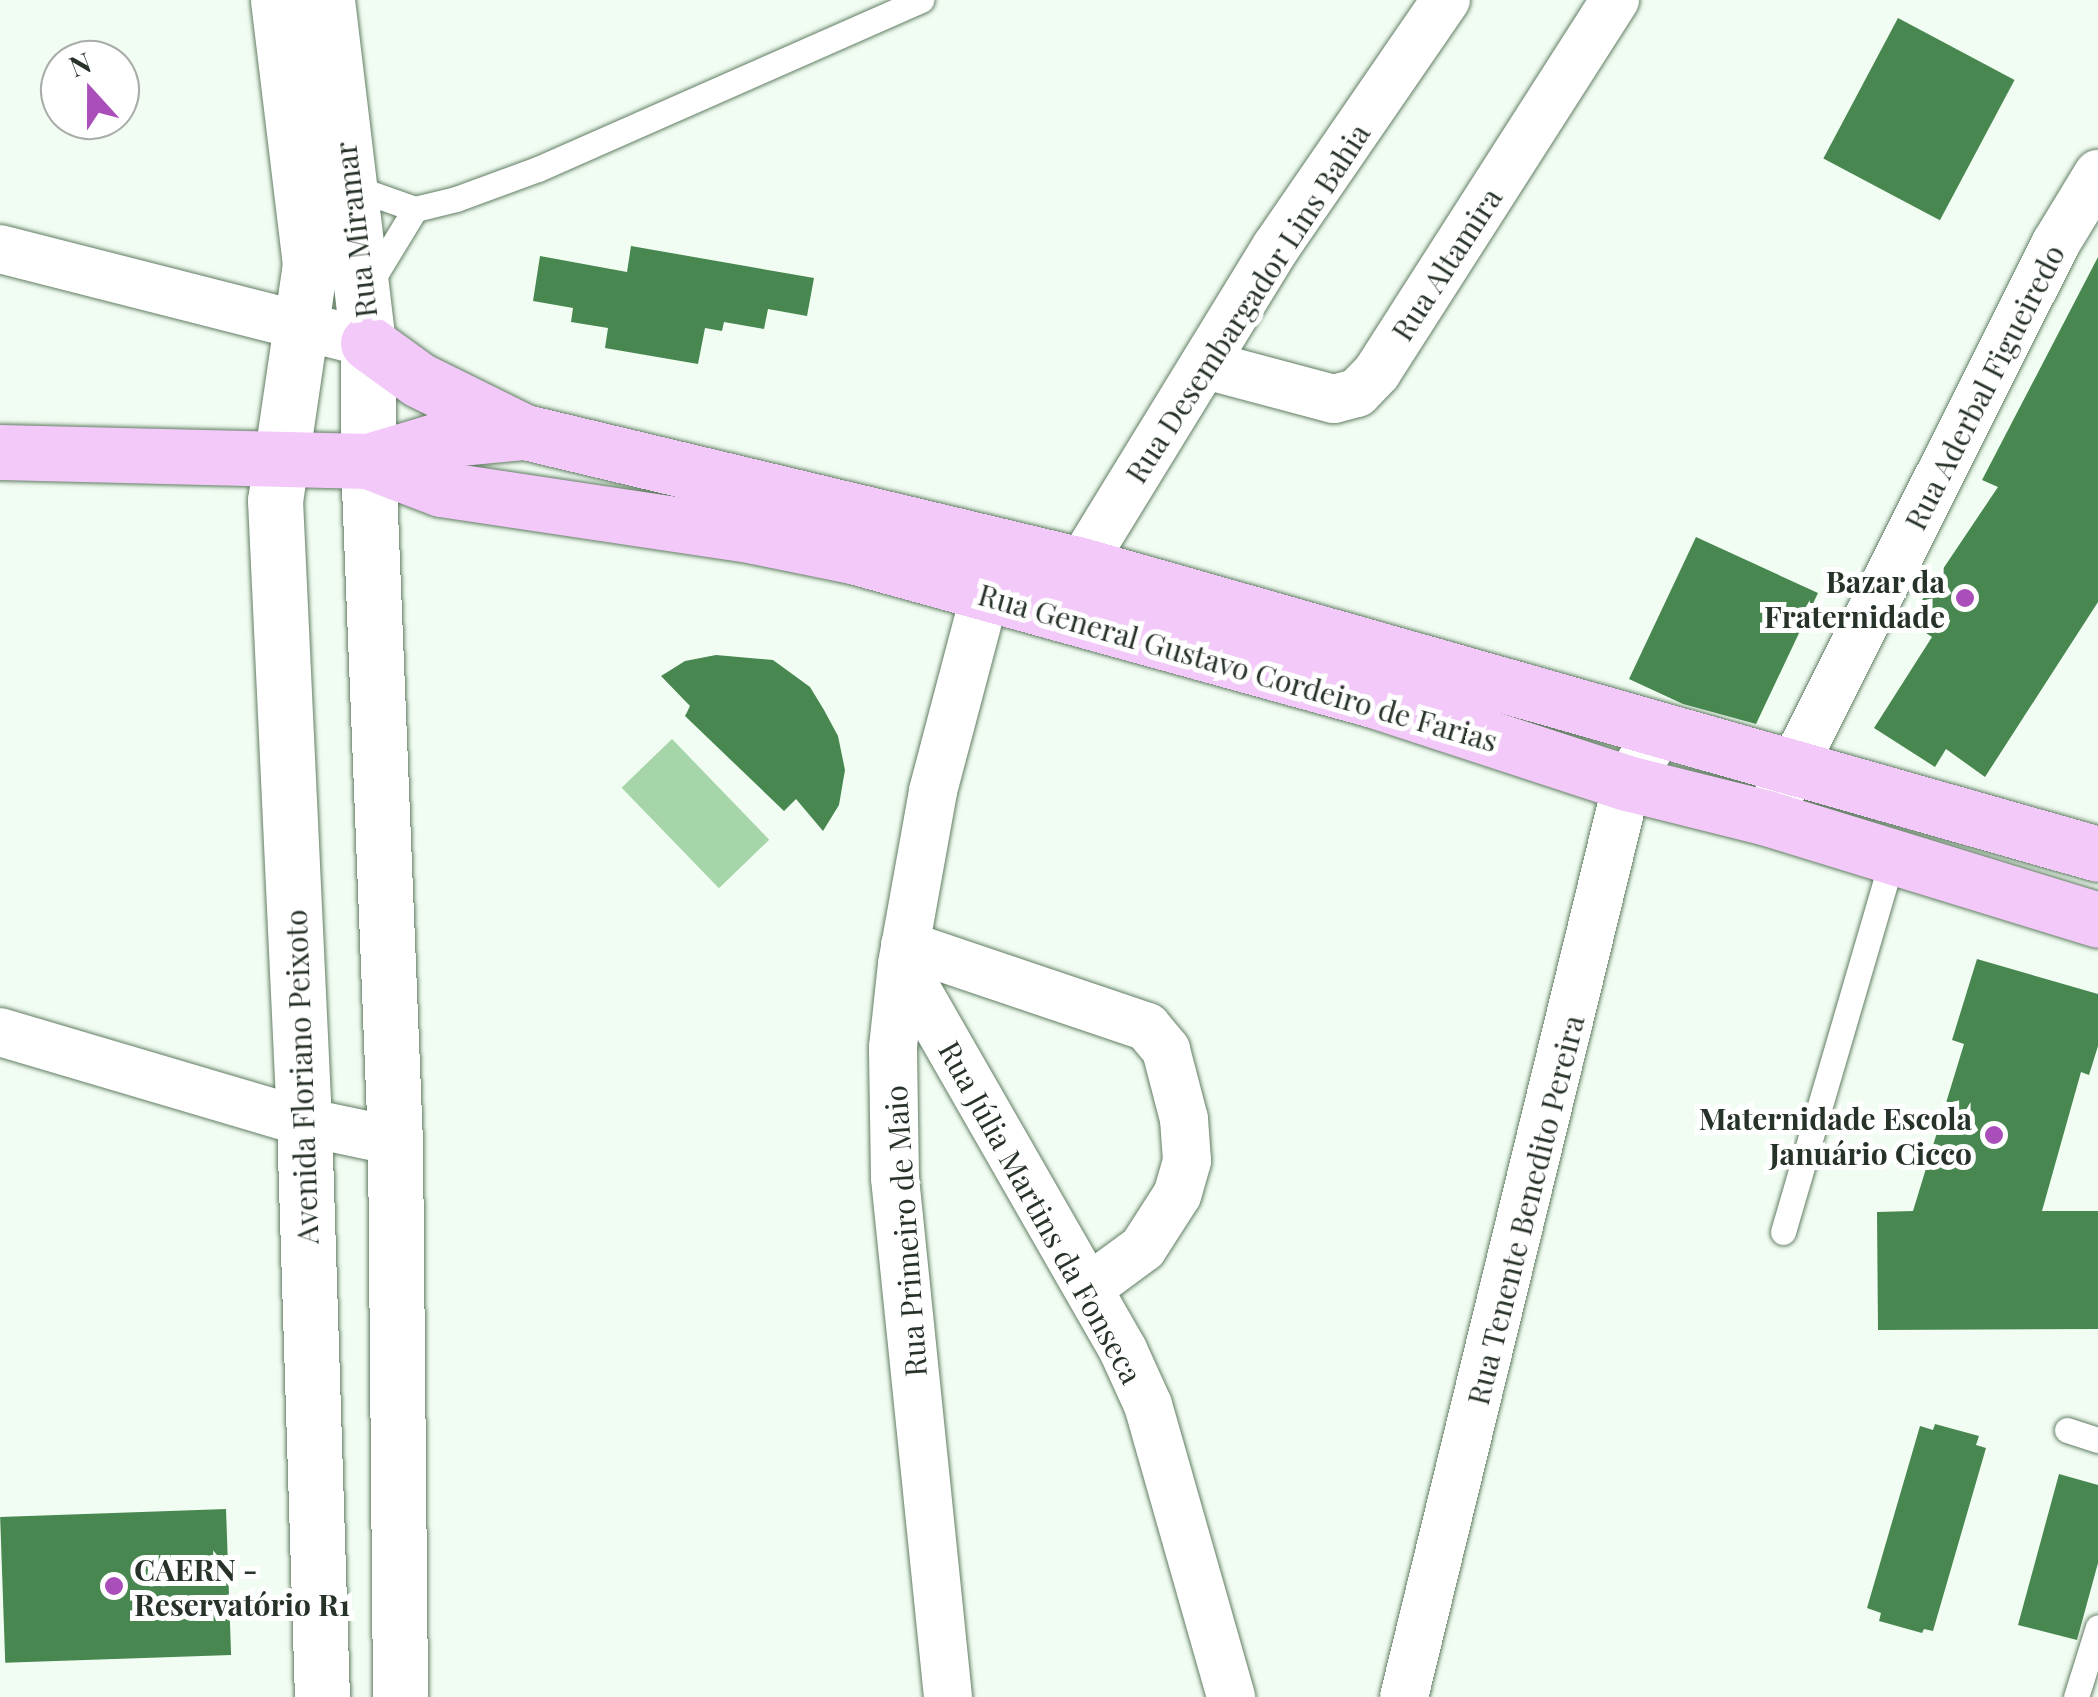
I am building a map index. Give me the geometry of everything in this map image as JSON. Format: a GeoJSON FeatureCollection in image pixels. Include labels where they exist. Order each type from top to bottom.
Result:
{"type":"FeatureCollection","features":[{"type":"Feature","properties":{"kind":"main road","name":"Rua Miramar"},"geometry":{"type":"LineString","coordinates":[[278,0],[310,264],[278,458]]}},
{"type":"Feature","properties":{"kind":"main road","name":"Rua Miramar"},"geometry":{"type":"LineString","coordinates":[[327,0],[366,320],[368,461]]}},
{"type":"Feature","properties":{"kind":"main road"},"geometry":{"type":"LineString","coordinates":[[366,320],[419,380],[525,432]]}},
{"type":"Feature","properties":{"kind":"main road","name":"Rua General Gustavo Cordeiro de Farias"},"geometry":{"type":"LineString","coordinates":[[0,452],[368,461],[438,440],[525,432],[1071,589],[1794,764],[2098,854]]}},
{"type":"Feature","properties":{"kind":"main road","name":"Avenida Floriano Peixoto"},"geometry":{"type":"LineString","coordinates":[[278,458],[275,500],[304,1122],[322,1697]]}},
{"type":"Feature","properties":{"kind":"main road","name":"Rua General Gustavo Cordeiro de Farias"},"geometry":{"type":"LineString","coordinates":[[368,461],[441,490],[754,536],[856,557],[984,594],[1071,589],[1373,700],[1628,784],[1767,818],[2098,920]]}},
{"type":"Feature","properties":{"kind":"main road"},"geometry":{"type":"LineString","coordinates":[[368,461],[395,1141],[400,1697]]}},
{"type":"Feature","properties":{"kind":"street","name":"Rua Desembargador Lins Bahia"},"geometry":{"type":"LineString","coordinates":[[1071,589],[1276,247],[1446,0]]}},
{"type":"Feature","properties":{"kind":"street","name":"Rua Altamira"},"geometry":{"type":"LineString","coordinates":[[1206,365],[1334,399],[1357,393],[1376,372],[1615,0]]}},
{"type":"Feature","properties":{"kind":"street","name":"Rua Aderbal Figueiredo"},"geometry":{"type":"LineString","coordinates":[[1767,818],[2056,243],[2098,174]]}},
{"type":"Feature","properties":{"kind":"street"},"geometry":{"type":"LineString","coordinates":[[0,248],[300,326],[366,320]]}},
{"type":"Feature","properties":{"kind":"street","name":"Rua Primeiro de Maio"},"geometry":{"type":"LineString","coordinates":[[948,1697],[895,1178],[894,1047],[903,955],[932,791],[984,594]]}},
{"type":"Feature","properties":{"kind":"street","name":"Rua Tenente Benedito Pereira"},"geometry":{"type":"LineString","coordinates":[[1404,1697],[1628,784],[1660,730]]}},
{"type":"Feature","properties":{"kind":"street"},"geometry":{"type":"LineString","coordinates":[[903,955],[1148,1027],[1166,1050],[1184,1119],[1187,1161],[1178,1195],[1143,1248],[1090,1287]]}},
{"type":"Feature","properties":{"kind":"street","name":"Rua Júlia Martins da Fonseca"},"geometry":{"type":"LineString","coordinates":[[903,955],[1090,1287],[1148,1406],[1231,1697]]}},
{"type":"Feature","properties":{"kind":"street"},"geometry":{"type":"LineString","coordinates":[[0,1032],[304,1122],[395,1141]]}},
{"type":"Feature","properties":{"kind":"lane"},"geometry":{"type":"LineString","coordinates":[[350,186],[415,209],[456,199],[538,168],[922,0]]}},
{"type":"Feature","properties":{"kind":"lane"},"geometry":{"type":"LineString","coordinates":[[366,320],[392,240],[415,209]]}},
{"type":"Feature","properties":{"kind":"lane"},"geometry":{"type":"LineString","coordinates":[[1783,1232],[1893,856]]}},
{"type":"Feature","properties":{"kind":"lane"},"geometry":{"type":"LineString","coordinates":[[2067,1430],[2098,1440]]}},
{"type":"Feature","properties":{"kind":"lane"},"geometry":{"type":"LineString","coordinates":[[2076,1697],[2098,1627]]}},
{"type":"Feature","properties":{"kind":"green space"},"geometry":{"type":"Polygon","coordinates":[[[672,739],[769,840],[719,888],[622,788],[672,739]]]}},
{"type":"Feature","properties":{"kind":"building"},"geometry":{"type":"Polygon","coordinates":[[[1898,18],[2015,80],[1940,220],[1823,158],[1898,18]]]}},
{"type":"Feature","properties":{"kind":"building"},"geometry":{"type":"Polygon","coordinates":[[[631,246],[814,278],[807,316],[768,309],[764,329],[724,322],[722,331],[705,328],[698,364],[605,348],[608,328],[571,322],[573,308],[533,301],[540,256],[627,272],[631,246]]]}},
{"type":"Feature","properties":{"kind":"building"},"geometry":{"type":"Polygon","coordinates":[[[2098,257],[2098,602],[1985,777],[1946,749],[1935,767],[1874,728],[1932,637],[1908,621],[1998,487],[1982,480],[2098,257]]]}},
{"type":"Feature","properties":{"kind":"building"},"geometry":{"type":"Polygon","coordinates":[[[1696,537],[1818,593],[1756,724],[1683,704],[1629,679],[1696,537]]]}},
{"type":"Feature","properties":{"kind":"building"},"geometry":{"type":"Polygon","coordinates":[[[716,655],[773,660],[810,687],[824,710],[838,736],[845,770],[839,805],[823,831],[796,799],[784,811],[685,716],[690,706],[661,676],[685,661],[716,655]]]}},
{"type":"Feature","properties":{"kind":"building","name":"Maternidade Escola Januário Cicco"},"geometry":{"type":"Polygon","coordinates":[[[1977,959],[2098,994],[2098,1046],[2089,1075],[2081,1072],[2042,1211],[2098,1211],[2098,1329],[1878,1330],[1877,1212],[1913,1211],[1964,1044],[1952,1040],[1977,959]]]}},
{"type":"Feature","properties":{"kind":"building"},"geometry":{"type":"Polygon","coordinates":[[[1935,1424],[1979,1436],[1976,1445],[1986,1448],[1933,1631],[1924,1629],[1922,1633],[1879,1621],[1881,1613],[1867,1608],[1920,1426],[1933,1430],[1935,1424]]]}},
{"type":"Feature","properties":{"kind":"building"},"geometry":{"type":"Polygon","coordinates":[[[2059,1474],[2098,1485],[2098,1563],[2077,1640],[2018,1625],[2059,1474]]]}},
{"type":"Feature","properties":{"kind":"building","name":"CAERN - Reservatório R1"},"geometry":{"type":"Polygon","coordinates":[[[226,1509],[231,1655],[5,1663],[0,1517],[226,1509]]]}},
{"type":"Feature","properties":{"kind":"place","name":"Bazar da Fraternidade"},"geometry":{"type":"Point","coordinates":[1965,598]}},
{"type":"Feature","properties":{"kind":"place","name":"Maternidade Escola Januário Cicco"},"geometry":{"type":"Point","coordinates":[1994,1135]}},
{"type":"Feature","properties":{"kind":"place","name":"CAERN - Reservatório R1"},"geometry":{"type":"Point","coordinates":[114,1586]}}]}
